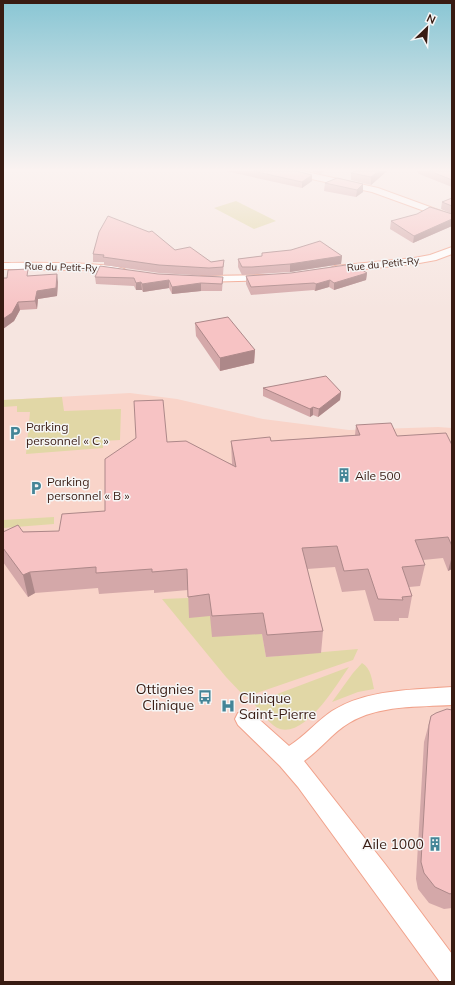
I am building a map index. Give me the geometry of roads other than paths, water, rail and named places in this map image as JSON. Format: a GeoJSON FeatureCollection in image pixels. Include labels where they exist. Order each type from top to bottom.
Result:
{"type":"FeatureCollection","features":[{"type":"Feature","properties":{"kind":"street","name":"Rue du Petit-Ry"},"geometry":{"type":"LineString","coordinates":[[327,270],[414,261],[432,258],[452,250]]}},
{"type":"Feature","properties":{"kind":"street","name":"Rue du Petit-Ry"},"geometry":{"type":"LineString","coordinates":[[3,266],[86,267],[133,273]]}},
{"type":"Feature","properties":{"kind":"street"},"geometry":{"type":"LineString","coordinates":[[187,279],[252,279],[279,277]]}},
{"type":"Feature","properties":{"kind":"street"},"geometry":{"type":"LineString","coordinates":[[288,759],[308,745],[342,716],[359,709],[415,698],[452,696]]}},
{"type":"Feature","properties":{"kind":"street"},"geometry":{"type":"LineString","coordinates":[[245,719],[288,759],[306,780],[452,976]]}},
{"type":"Feature","properties":{"kind":"place","name":"Parking personnel « C »"},"geometry":{"type":"Point","coordinates":[15,433]}},
{"type":"Feature","properties":{"kind":"place","name":"Aile 500"},"geometry":{"type":"Point","coordinates":[344,475]}},
{"type":"Feature","properties":{"kind":"place","name":"Parking personnel « B »"},"geometry":{"type":"Point","coordinates":[36,488]}},
{"type":"Feature","properties":{"kind":"place","name":"Ottignies Clinique"},"geometry":{"type":"Point","coordinates":[205,697]}},
{"type":"Feature","properties":{"kind":"place","name":"Clinique Saint-Pierre"},"geometry":{"type":"Point","coordinates":[228,706]}},
{"type":"Feature","properties":{"kind":"place","name":"Aile 1000"},"geometry":{"type":"Point","coordinates":[435,844]}}]}
